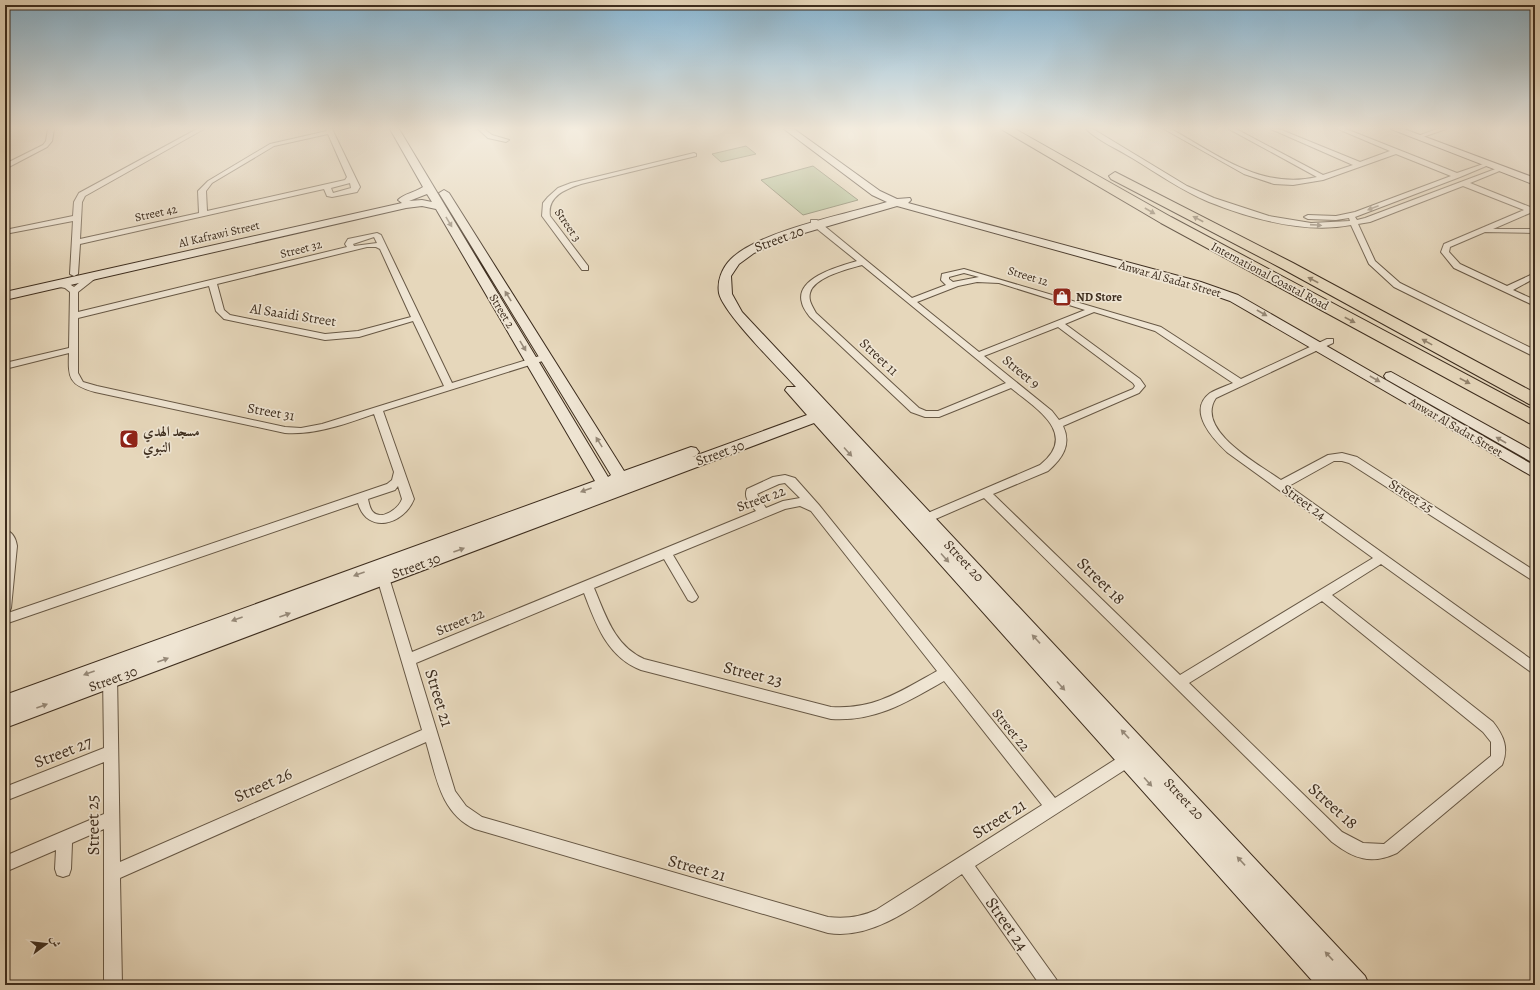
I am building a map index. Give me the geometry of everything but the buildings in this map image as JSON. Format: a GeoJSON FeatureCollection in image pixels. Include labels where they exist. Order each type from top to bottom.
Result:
{"type":"FeatureCollection","features":[{"type":"Feature","properties":{"kind":"highway","name":"International Coastal Road"},"geometry":{"type":"LineString","coordinates":[[1089,175],[1267,275],[1535,419]]}},
{"type":"Feature","properties":{"kind":"highway","name":"International Coastal Road"},"geometry":{"type":"LineString","coordinates":[[1115,175],[1288,266],[1535,400]]}},
{"type":"Feature","properties":{"kind":"highway"},"geometry":{"type":"LineString","coordinates":[[1267,275],[1288,266]]}},
{"type":"Feature","properties":{"kind":"street"},"geometry":{"type":"LineString","coordinates":[[74,274],[78,200],[88,190],[115,175]]}},
{"type":"Feature","properties":{"kind":"street"},"geometry":{"type":"LineString","coordinates":[[202,214],[202,191],[210,182],[221,175]]}},
{"type":"Feature","properties":{"kind":"street","name":"Street 2"},"geometry":{"type":"LineString","coordinates":[[423,175],[439,206],[472,248],[532,362],[607,489]]}},
{"type":"Feature","properties":{"kind":"street","name":"Street 2"},"geometry":{"type":"LineString","coordinates":[[427,175],[472,248],[546,357],[624,482]]}},
{"type":"Feature","properties":{"kind":"street","name":"Street 3"},"geometry":{"type":"LineString","coordinates":[[585,268],[546,216],[545,206],[550,198],[563,188],[579,182],[608,175]]}},
{"type":"Feature","properties":{"kind":"street","name":"Anwar Al Sadat Street"},"geometry":{"type":"LineString","coordinates":[[852,175],[868,187],[898,200],[1070,247],[1233,288],[1262,302],[1535,459]]}},
{"type":"Feature","properties":{"kind":"street","name":"Anwar Al Sadat Street"},"geometry":{"type":"LineString","coordinates":[[867,175],[898,200]]}},
{"type":"Feature","properties":{"kind":"street"},"geometry":{"type":"LineString","coordinates":[[1166,175],[1191,190],[1228,206],[1268,218],[1325,226],[1352,219],[1458,176]]}},
{"type":"Feature","properties":{"kind":"street"},"geometry":{"type":"LineString","coordinates":[[1178,175],[1233,203],[1283,215],[1367,220],[1482,175]]}},
{"type":"Feature","properties":{"kind":"street"},"geometry":{"type":"LineString","coordinates":[[1252,175],[1257,178],[1283,183],[1310,181],[1330,175]]}},
{"type":"Feature","properties":{"kind":"street"},"geometry":{"type":"LineString","coordinates":[[1317,175],[1322,178]]}},
{"type":"Feature","properties":{"kind":"street"},"geometry":{"type":"LineString","coordinates":[[1518,175],[1535,182]]}},
{"type":"Feature","properties":{"kind":"street"},"geometry":{"type":"LineString","coordinates":[[327,187],[330,194],[354,190],[356,187],[350,177]]}},
{"type":"Feature","properties":{"kind":"street","name":"Street 42"},"geometry":{"type":"LineString","coordinates":[[76,242],[327,187],[346,182],[350,177]]}},
{"type":"Feature","properties":{"kind":"street"},"geometry":{"type":"LineString","coordinates":[[1463,183],[1532,211]]}},
{"type":"Feature","properties":{"kind":"street"},"geometry":{"type":"LineString","coordinates":[[856,210],[870,201],[872,195],[868,187]]}},
{"type":"Feature","properties":{"kind":"street","name":"Al Kafrawi Street"},"geometry":{"type":"LineString","coordinates":[[5,296],[410,201],[429,188]]}},
{"type":"Feature","properties":{"kind":"street","name":"Street 20"},"geometry":{"type":"LineString","coordinates":[[898,200],[856,210],[770,239],[750,249],[732,266],[726,277],[725,288],[727,298],[733,309],[818,411],[1134,756],[1333,985]]}},
{"type":"Feature","properties":{"kind":"street","name":"Street 20"},"geometry":{"type":"LineString","coordinates":[[817,223],[898,200]]}},
{"type":"Feature","properties":{"kind":"street","name":"Al Kafrawi Street"},"geometry":{"type":"LineString","coordinates":[[5,289],[410,201],[439,206]]}},
{"type":"Feature","properties":{"kind":"street"},"geometry":{"type":"LineString","coordinates":[[1532,211],[1447,246],[1445,252],[1457,266],[1535,303]]}},
{"type":"Feature","properties":{"kind":"street"},"geometry":{"type":"LineString","coordinates":[[5,232],[77,218]]}},
{"type":"Feature","properties":{"kind":"street"},"geometry":{"type":"LineString","coordinates":[[1352,219],[1372,262],[1396,285],[1535,354]]}},
{"type":"Feature","properties":{"kind":"street","name":"Street 9"},"geometry":{"type":"LineString","coordinates":[[817,223],[1048,413],[1057,425],[1062,436],[1062,446],[1054,460],[1044,468],[920,521]]}},
{"type":"Feature","properties":{"kind":"street"},"geometry":{"type":"LineString","coordinates":[[1481,231],[1535,231]]}},
{"type":"Feature","properties":{"kind":"street","name":"Street 32"},"geometry":{"type":"LineString","coordinates":[[74,316],[371,245],[383,248],[449,387]]}},
{"type":"Feature","properties":{"kind":"street","name":"Anwar Al Sadat Street"},"geometry":{"type":"LineString","coordinates":[[1070,247],[1225,294],[1250,306],[1535,473]]}},
{"type":"Feature","properties":{"kind":"street","name":"Street 11"},"geometry":{"type":"LineString","coordinates":[[863,262],[826,274],[817,279],[807,293],[807,305],[813,315],[915,410],[925,414],[939,414],[1013,384]]}},
{"type":"Feature","properties":{"kind":"street"},"geometry":{"type":"LineString","coordinates":[[1506,290],[1535,275]]}},
{"type":"Feature","properties":{"kind":"street"},"geometry":{"type":"LineString","coordinates":[[57,284],[68,286],[74,291],[94,276]]}},
{"type":"Feature","properties":{"kind":"street","name":"Street 12"},"geometry":{"type":"LineString","coordinates":[[911,301],[978,279],[1000,280],[1158,329],[1240,383]]}},
{"type":"Feature","properties":{"kind":"street","name":"Al Saaidi Street"},"geometry":{"type":"LineString","coordinates":[[213,283],[220,311],[226,317],[325,337],[350,336],[416,318]]}},
{"type":"Feature","properties":{"kind":"street","name":"Street 31"},"geometry":{"type":"LineString","coordinates":[[74,291],[74,376],[80,384],[91,388],[285,430],[316,428],[546,357]]}},
{"type":"Feature","properties":{"kind":"street"},"geometry":{"type":"LineString","coordinates":[[978,355],[1095,309]]}},
{"type":"Feature","properties":{"kind":"street"},"geometry":{"type":"LineString","coordinates":[[1057,425],[1136,391],[1140,386],[1137,381],[1058,324]]}},
{"type":"Feature","properties":{"kind":"street","name":"Street 24"},"geometry":{"type":"LineString","coordinates":[[1330,341],[1217,393],[1210,399],[1206,411],[1209,424],[1224,444],[1535,669]]}},
{"type":"Feature","properties":{"kind":"street"},"geometry":{"type":"LineString","coordinates":[[5,366],[74,349]]}},
{"type":"Feature","properties":{"kind":"street"},"geometry":{"type":"LineString","coordinates":[[362,498],[370,516],[384,518],[399,512],[406,506],[408,499],[378,410]]}},
{"type":"Feature","properties":{"kind":"street","name":"Street 30"},"geometry":{"type":"LineString","coordinates":[[5,720],[110,673],[818,411]]}},
{"type":"Feature","properties":{"kind":"street","name":"Street 25"},"geometry":{"type":"LineString","coordinates":[[1281,485],[1332,458],[1342,457],[1353,460],[1535,577]]}},
{"type":"Feature","properties":{"kind":"street"},"geometry":{"type":"LineString","coordinates":[[5,619],[362,498],[391,487],[397,481],[399,472]]}},
{"type":"Feature","properties":{"kind":"street"},"geometry":{"type":"LineString","coordinates":[[764,513],[752,498],[751,492],[782,479],[791,481],[815,508]]}},
{"type":"Feature","properties":{"kind":"street","name":"Street 18"},"geometry":{"type":"LineString","coordinates":[[985,493],[1337,837],[1353,847],[1378,853],[1392,848],[1497,760],[1499,755],[1498,744],[1488,727],[1323,595]]}},
{"type":"Feature","properties":{"kind":"street","name":"Street 22"},"geometry":{"type":"LineString","coordinates":[[408,660],[764,513],[792,502],[806,503],[815,508],[1053,807]]}},
{"type":"Feature","properties":{"kind":"street"},"geometry":{"type":"LineString","coordinates":[[5,534],[10,540],[11,546],[5,608]]}},
{"type":"Feature","properties":{"kind":"street"},"geometry":{"type":"LineString","coordinates":[[666,553],[692,597]]}},
{"type":"Feature","properties":{"kind":"street"},"geometry":{"type":"LineString","coordinates":[[1179,682],[1382,558]]}},
{"type":"Feature","properties":{"kind":"street","name":"Street 21"},"geometry":{"type":"LineString","coordinates":[[381,572],[452,801],[466,817],[480,824],[828,925],[845,927],[871,921],[882,916],[1134,756]]}},
{"type":"Feature","properties":{"kind":"street","name":"Street 23"},"geometry":{"type":"LineString","coordinates":[[586,586],[611,640],[618,650],[628,658],[641,664],[831,713],[856,714],[873,711],[946,673]]}},
{"type":"Feature","properties":{"kind":"street","name":"Street 30"},"geometry":{"type":"LineString","coordinates":[[5,704],[110,673]]}},
{"type":"Feature","properties":{"kind":"street","name":"Street 25"},"geometry":{"type":"LineString","coordinates":[[110,673],[113,985]]}},
{"type":"Feature","properties":{"kind":"street","name":"Street 26"},"geometry":{"type":"LineString","coordinates":[[112,873],[430,732]]}},
{"type":"Feature","properties":{"kind":"street","name":"Street 27"},"geometry":{"type":"LineString","coordinates":[[5,794],[111,752]]}},
{"type":"Feature","properties":{"kind":"street","name":"Street 20"},"geometry":{"type":"LineString","coordinates":[[1134,756],[1356,985]]}},
{"type":"Feature","properties":{"kind":"street"},"geometry":{"type":"LineString","coordinates":[[5,864],[112,818]]}},
{"type":"Feature","properties":{"kind":"street"},"geometry":{"type":"LineString","coordinates":[[63,869],[64,838]]}},
{"type":"Feature","properties":{"kind":"street","name":"Street 24"},"geometry":{"type":"LineString","coordinates":[[964,864],[1050,985]]}},
{"type":"Feature","properties":{"kind":"green space"},"geometry":{"type":"Polygon","coordinates":[[[779,175],[825,175],[858,200],[803,215],[761,180],[779,175]]]}},
{"type":"Feature","properties":{"kind":"place","name":"ND Store"},"geometry":{"type":"Point","coordinates":[1062,297]}},
{"type":"Feature","properties":{"kind":"place","name":"مسجد الهدي النبوي"},"geometry":{"type":"Point","coordinates":[129,439]}}]}
